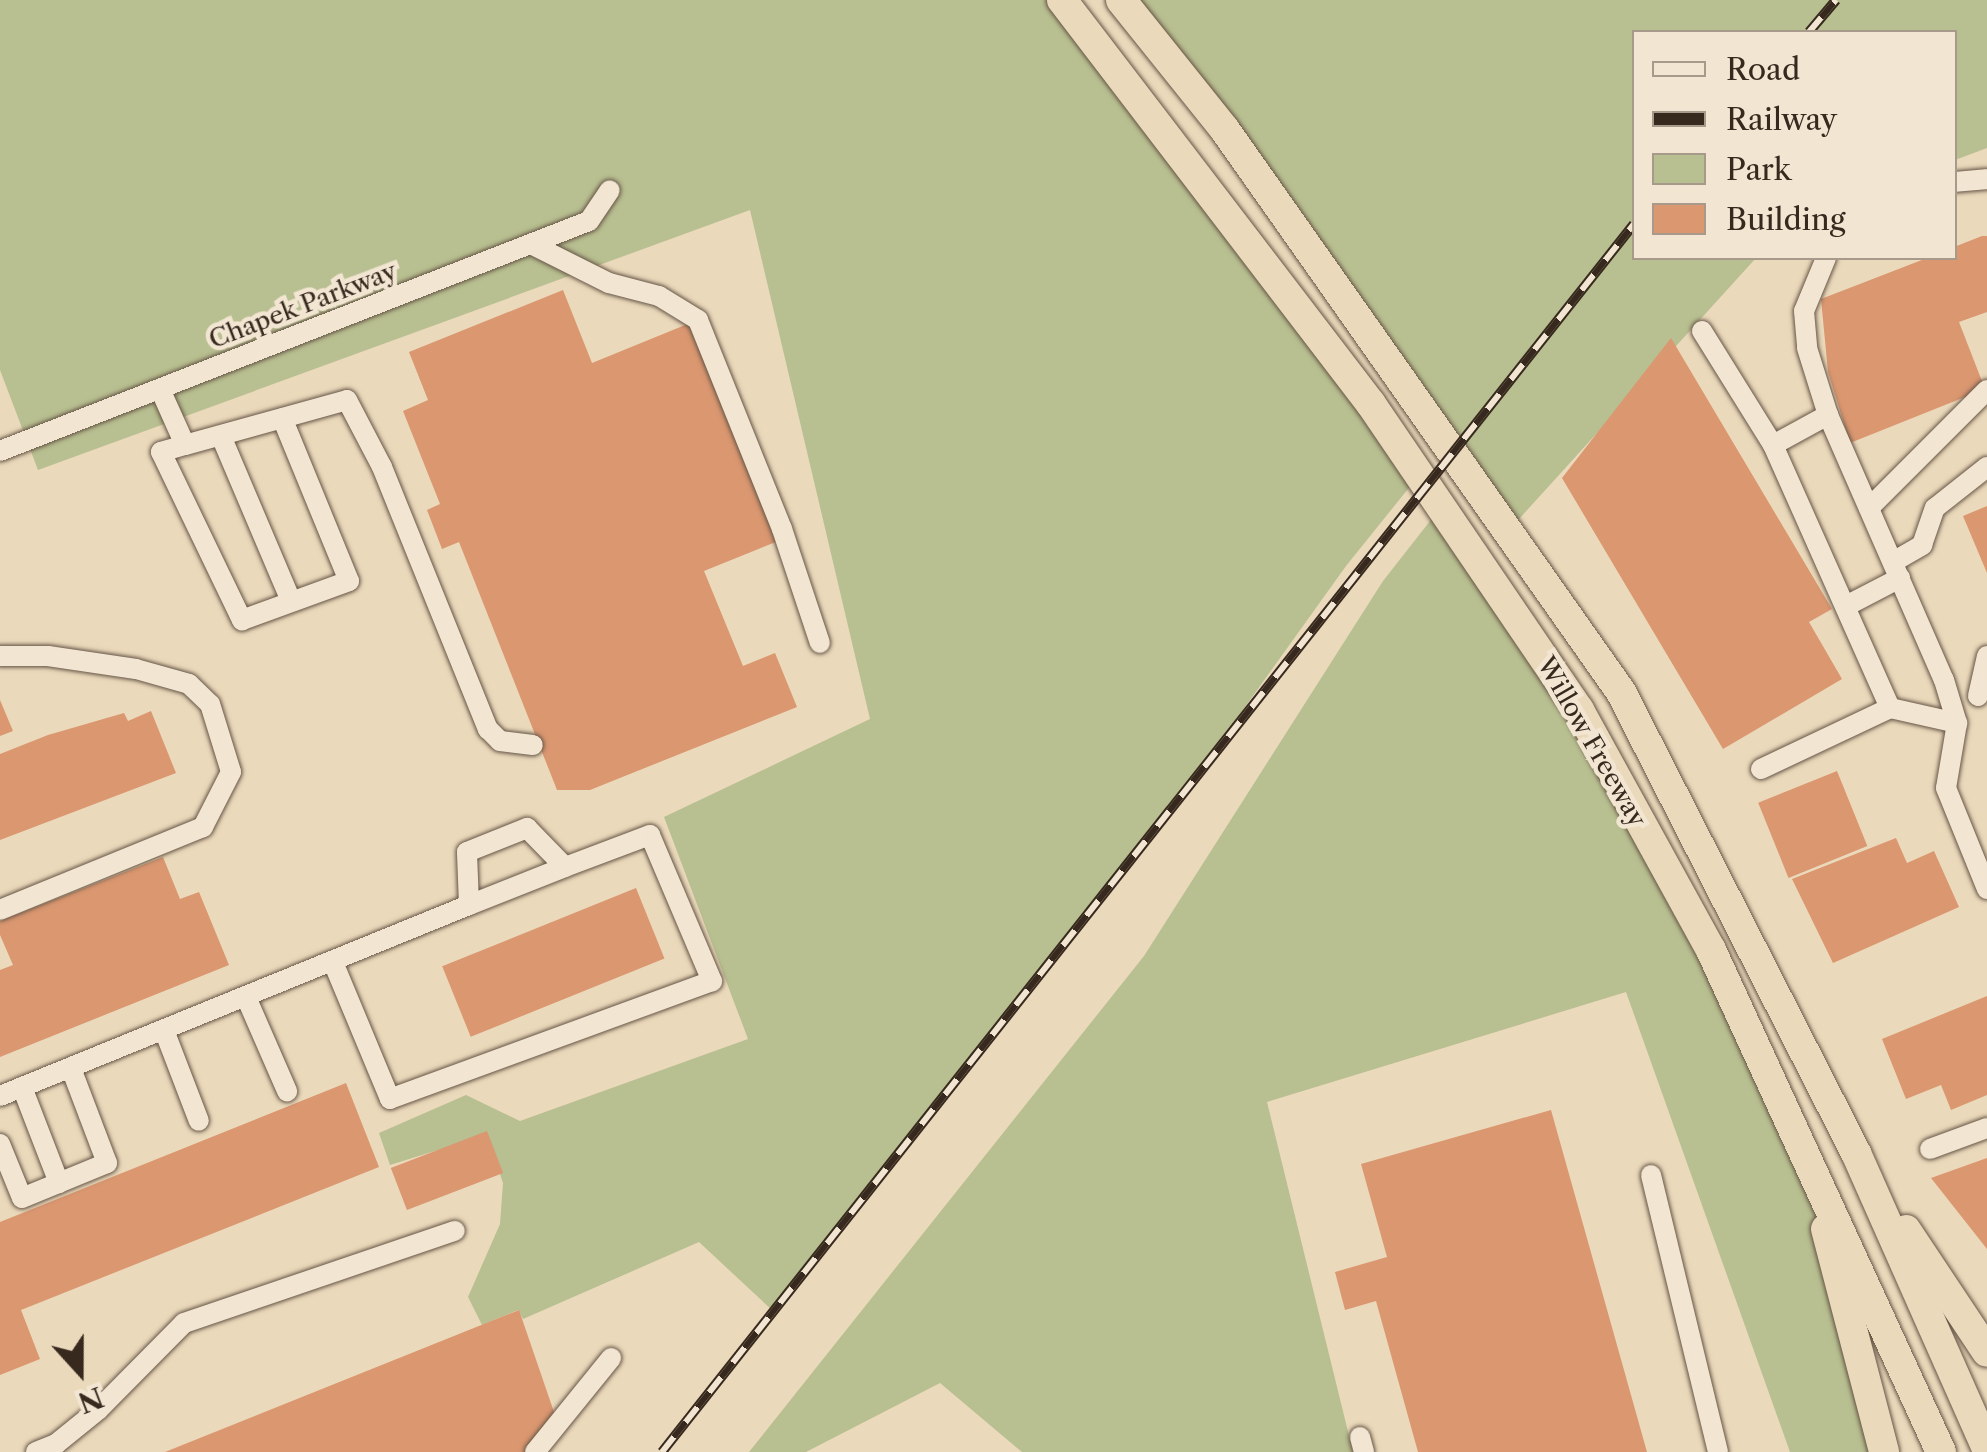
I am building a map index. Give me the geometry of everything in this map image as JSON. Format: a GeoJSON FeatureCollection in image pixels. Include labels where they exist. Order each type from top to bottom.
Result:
{"type":"FeatureCollection","features":[{"type":"Feature","properties":{"kind":"highway","name":"Willow Freeway"},"geometry":{"type":"LineString","coordinates":[[1062,0],[1371,404],[1579,710],[1711,950],[1804,1144],[1941,1452]]}},
{"type":"Feature","properties":{"kind":"highway","name":"Willow Freeway"},"geometry":{"type":"LineString","coordinates":[[1121,0],[1226,130],[1621,692],[1856,1153],[1987,1448]]}},
{"type":"Feature","properties":{"kind":"highway"},"geometry":{"type":"LineString","coordinates":[[1804,1144],[1884,1452]]}},
{"type":"Feature","properties":{"kind":"highway"},"geometry":{"type":"LineString","coordinates":[[1856,1153],[1987,1352]]}},
{"type":"Feature","properties":{"kind":"street"},"geometry":{"type":"LineString","coordinates":[[1957,182],[1987,179]]}},
{"type":"Feature","properties":{"kind":"street","name":"Chapek Parkway"},"geometry":{"type":"LineString","coordinates":[[0,451],[589,222],[610,190]]}},
{"type":"Feature","properties":{"kind":"street"},"geometry":{"type":"LineString","coordinates":[[530,244],[609,283],[659,296],[698,320],[782,529],[820,643]]}},
{"type":"Feature","properties":{"kind":"street"},"geometry":{"type":"LineString","coordinates":[[1825,260],[1804,311],[1806,348],[1828,415],[1955,715],[1946,788],[1987,889]]}},
{"type":"Feature","properties":{"kind":"street"},"geometry":{"type":"LineString","coordinates":[[1702,331],[1773,445],[1890,708]]}},
{"type":"Feature","properties":{"kind":"street"},"geometry":{"type":"LineString","coordinates":[[160,389],[185,444]]}},
{"type":"Feature","properties":{"kind":"street"},"geometry":{"type":"LineString","coordinates":[[1869,508],[1987,390]]}},
{"type":"Feature","properties":{"kind":"street"},"geometry":{"type":"LineString","coordinates":[[282,418],[349,581],[242,620],[160,452],[185,444],[347,400],[382,467],[488,729],[500,741],[533,745]]}},
{"type":"Feature","properties":{"kind":"street"},"geometry":{"type":"LineString","coordinates":[[1773,445],[1828,415]]}},
{"type":"Feature","properties":{"kind":"street"},"geometry":{"type":"LineString","coordinates":[[221,436],[292,602]]}},
{"type":"Feature","properties":{"kind":"street"},"geometry":{"type":"LineString","coordinates":[[1846,606],[1896,570],[1922,545],[1935,508],[1987,468]]}},
{"type":"Feature","properties":{"kind":"street"},"geometry":{"type":"LineString","coordinates":[[0,656],[48,656],[170,676],[189,684],[210,704],[231,772],[203,827],[0,910]]}},
{"type":"Feature","properties":{"kind":"street"},"geometry":{"type":"LineString","coordinates":[[1761,769],[1890,708],[1955,715],[1982,694],[1987,656]]}},
{"type":"Feature","properties":{"kind":"street"},"geometry":{"type":"LineString","coordinates":[[469,905],[467,852],[527,828],[565,867]]}},
{"type":"Feature","properties":{"kind":"street"},"geometry":{"type":"LineString","coordinates":[[0,1096],[469,905],[650,834],[712,981],[390,1099],[332,962]]}},
{"type":"Feature","properties":{"kind":"street"},"geometry":{"type":"LineString","coordinates":[[246,997],[287,1091]]}},
{"type":"Feature","properties":{"kind":"street"},"geometry":{"type":"LineString","coordinates":[[164,1030],[199,1121]]}},
{"type":"Feature","properties":{"kind":"street"},"geometry":{"type":"LineString","coordinates":[[0,1144],[22,1198],[107,1163],[70,1068]]}},
{"type":"Feature","properties":{"kind":"street"},"geometry":{"type":"LineString","coordinates":[[22,1088],[59,1182]]}},
{"type":"Feature","properties":{"kind":"street"},"geometry":{"type":"LineString","coordinates":[[1930,1149],[1987,1128]]}},
{"type":"Feature","properties":{"kind":"street"},"geometry":{"type":"LineString","coordinates":[[1651,1174],[1718,1452]]}},
{"type":"Feature","properties":{"kind":"street"},"geometry":{"type":"LineString","coordinates":[[36,1452],[56,1444],[98,1410],[184,1323],[455,1231]]}},
{"type":"Feature","properties":{"kind":"street"},"geometry":{"type":"LineString","coordinates":[[535,1452],[612,1358]]}},
{"type":"Feature","properties":{"kind":"green space"},"geometry":{"type":"Polygon","coordinates":[[[0,0],[1062,0],[1416,479],[1346,566],[1187,788],[773,1311],[699,1242],[523,1319],[518,1310],[482,1325],[468,1297],[500,1224],[503,1183],[489,1142],[451,1146],[390,1165],[379,1133],[466,1095],[520,1121],[748,1039],[664,817],[870,719],[750,210],[38,470],[0,370],[0,0]]]}},
{"type":"Feature","properties":{"kind":"green space"},"geometry":{"type":"Polygon","coordinates":[[[1121,0],[1987,0],[1987,148],[1957,159],[1957,30],[1632,30],[1632,260],[1754,260],[1509,530],[1121,0]]]}},
{"type":"Feature","properties":{"kind":"green space"},"geometry":{"type":"Polygon","coordinates":[[[1441,507],[1579,710],[1803,1144],[1884,1452],[1790,1452],[1626,992],[1267,1102],[1353,1452],[1022,1452],[940,1383],[806,1452],[749,1452],[1144,956],[1383,581],[1441,507]]]}},
{"type":"Feature","properties":{"kind":"building"},"geometry":{"type":"Polygon","coordinates":[[[1987,236],[1987,312],[1959,322],[1985,389],[1850,443],[1828,372],[1821,299],[1922,260],[1957,260],[1957,246],[1987,236]]]}},
{"type":"Feature","properties":{"kind":"building"},"geometry":{"type":"Polygon","coordinates":[[[563,290],[592,363],[695,321],[783,539],[704,571],[743,666],[775,653],[797,707],[590,790],[557,790],[459,542],[442,549],[427,510],[440,504],[403,411],[428,400],[409,352],[563,290]]]}},
{"type":"Feature","properties":{"kind":"building"},"geometry":{"type":"Polygon","coordinates":[[[1671,338],[1832,609],[1809,622],[1842,679],[1723,749],[1562,478],[1671,338]]]}},
{"type":"Feature","properties":{"kind":"building"},"geometry":{"type":"Polygon","coordinates":[[[1987,506],[1987,573],[1963,516],[1987,506]]]}},
{"type":"Feature","properties":{"kind":"building"},"geometry":{"type":"Polygon","coordinates":[[[0,700],[13,731],[0,736],[0,700]]]}},
{"type":"Feature","properties":{"kind":"building"},"geometry":{"type":"Polygon","coordinates":[[[151,711],[176,773],[0,840],[0,754],[124,713],[128,721],[151,711]]]}},
{"type":"Feature","properties":{"kind":"building"},"geometry":{"type":"Polygon","coordinates":[[[1837,771],[1867,846],[1789,878],[1758,803],[1837,771]]]}},
{"type":"Feature","properties":{"kind":"building"},"geometry":{"type":"Polygon","coordinates":[[[1896,838],[1907,863],[1934,851],[1959,907],[1833,963],[1792,879],[1896,838]]]}},
{"type":"Feature","properties":{"kind":"building"},"geometry":{"type":"Polygon","coordinates":[[[163,857],[180,899],[199,892],[229,965],[0,1057],[0,970],[13,965],[0,935],[0,921],[163,857]]]}},
{"type":"Feature","properties":{"kind":"building"},"geometry":{"type":"Polygon","coordinates":[[[636,888],[664,958],[471,1037],[442,966],[636,888]]]}},
{"type":"Feature","properties":{"kind":"building"},"geometry":{"type":"Polygon","coordinates":[[[1987,996],[1987,1095],[1951,1110],[1941,1085],[1906,1099],[1882,1039],[1987,996]]]}},
{"type":"Feature","properties":{"kind":"building"},"geometry":{"type":"Polygon","coordinates":[[[346,1083],[379,1167],[21,1310],[40,1359],[0,1375],[0,1222],[346,1083]]]}},
{"type":"Feature","properties":{"kind":"building"},"geometry":{"type":"Polygon","coordinates":[[[1551,1110],[1647,1452],[1418,1452],[1376,1301],[1345,1310],[1335,1272],[1387,1257],[1361,1164],[1551,1110]]]}},
{"type":"Feature","properties":{"kind":"building"},"geometry":{"type":"Polygon","coordinates":[[[487,1131],[503,1173],[407,1210],[391,1168],[487,1131]]]}},
{"type":"Feature","properties":{"kind":"building"},"geometry":{"type":"Polygon","coordinates":[[[1987,1158],[1987,1249],[1931,1178],[1987,1158]]]}},
{"type":"Feature","properties":{"kind":"building"},"geometry":{"type":"Polygon","coordinates":[[[519,1310],[555,1415],[525,1452],[165,1452],[519,1310]]]}},
{"type":"Feature","properties":{"kind":"railway"},"geometry":{"type":"LineString","coordinates":[[1811,30],[1836,0]]}},
{"type":"Feature","properties":{"kind":"railway"},"geometry":{"type":"LineString","coordinates":[[662,1452],[1632,227]]}}]}
